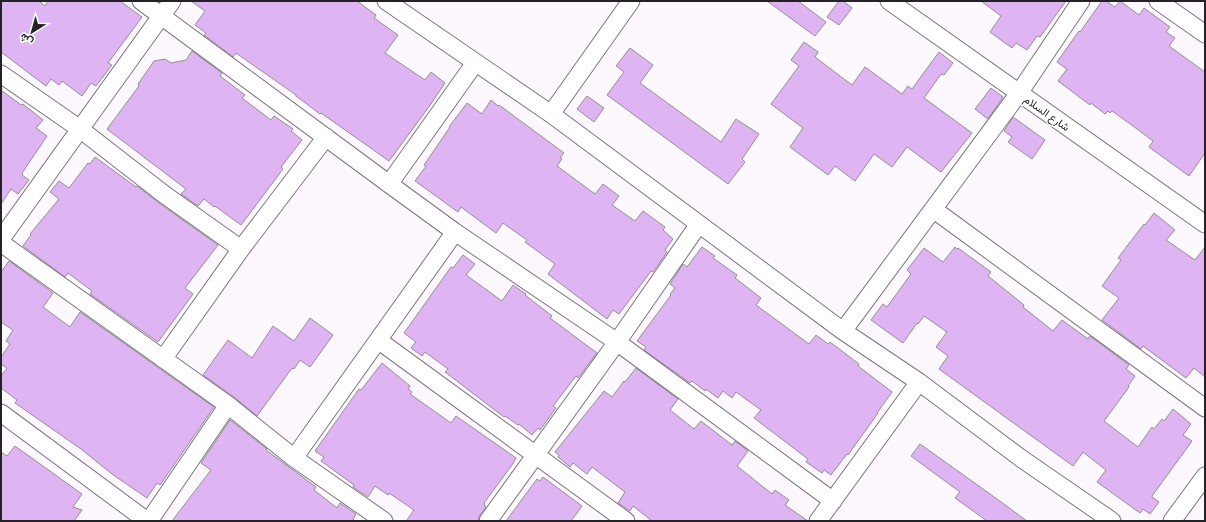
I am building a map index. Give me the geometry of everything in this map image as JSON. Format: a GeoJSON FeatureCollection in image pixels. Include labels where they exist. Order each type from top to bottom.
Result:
{"type":"FeatureCollection","features":[{"type":"Feature","properties":{"kind":"street"},"geometry":{"type":"LineString","coordinates":[[141,1],[455,232],[617,342],[833,501]]}},
{"type":"Feature","properties":{"kind":"street"},"geometry":{"type":"LineString","coordinates":[[1,239],[172,1]]}},
{"type":"Feature","properties":{"kind":"street"},"geometry":{"type":"LineString","coordinates":[[551,114],[631,1]]}},
{"type":"Feature","properties":{"kind":"street","name":"شارع السلام"},"geometry":{"type":"LineString","coordinates":[[889,1],[1205,224]]}},
{"type":"Feature","properties":{"kind":"street"},"geometry":{"type":"LineString","coordinates":[[843,331],[1019,93],[1081,1]]}},
{"type":"Feature","properties":{"kind":"street"},"geometry":{"type":"LineString","coordinates":[[1158,1],[1205,34]]}},
{"type":"Feature","properties":{"kind":"street"},"geometry":{"type":"LineString","coordinates":[[392,3],[551,114],[843,331],[918,382],[1022,459],[1112,521]]}},
{"type":"Feature","properties":{"kind":"street"},"geometry":{"type":"LineString","coordinates":[[389,184],[475,62]]}},
{"type":"Feature","properties":{"kind":"street"},"geometry":{"type":"LineString","coordinates":[[1,74],[80,129],[165,195],[241,249]]}},
{"type":"Feature","properties":{"kind":"street"},"geometry":{"type":"LineString","coordinates":[[163,359],[241,249],[326,137]]}},
{"type":"Feature","properties":{"kind":"street"},"geometry":{"type":"LineString","coordinates":[[933,209],[1205,408]]}},
{"type":"Feature","properties":{"kind":"street"},"geometry":{"type":"LineString","coordinates":[[488,521],[617,342],[699,224]]}},
{"type":"Feature","properties":{"kind":"street"},"geometry":{"type":"LineString","coordinates":[[294,458],[455,232]]}},
{"type":"Feature","properties":{"kind":"street"},"geometry":{"type":"LineString","coordinates":[[1,243],[228,405],[294,458],[384,521]]}},
{"type":"Feature","properties":{"kind":"street"},"geometry":{"type":"LineString","coordinates":[[378,340],[626,521]]}},
{"type":"Feature","properties":{"kind":"street"},"geometry":{"type":"LineString","coordinates":[[818,521],[918,382]]}},
{"type":"Feature","properties":{"kind":"street"},"geometry":{"type":"LineString","coordinates":[[1,413],[148,521],[228,405]]}},
{"type":"Feature","properties":{"kind":"street"},"geometry":{"type":"LineString","coordinates":[[1172,521],[1205,476]]}},
{"type":"Feature","properties":{"kind":"building"},"geometry":{"type":"Polygon","coordinates":[[[1,1],[39,1],[45,6],[48,1],[120,1],[142,17],[108,63],[112,65],[96,86],[91,83],[82,96],[62,81],[59,85],[51,79],[46,86],[1,52],[1,1]]]}},
{"type":"Feature","properties":{"kind":"building"},"geometry":{"type":"Polygon","coordinates":[[[191,1],[357,1],[376,15],[374,18],[398,35],[385,53],[425,80],[431,72],[445,83],[389,161],[321,113],[320,114],[296,95],[236,53],[233,57],[204,35],[206,33],[195,25],[205,11],[191,1]]]}},
{"type":"Feature","properties":{"kind":"building"},"geometry":{"type":"Polygon","coordinates":[[[767,1],[798,1],[826,22],[815,36],[767,1]]]}},
{"type":"Feature","properties":{"kind":"building"},"geometry":{"type":"Polygon","coordinates":[[[839,1],[843,1],[852,8],[839,25],[827,17],[839,1]]]}},
{"type":"Feature","properties":{"kind":"building"},"geometry":{"type":"Polygon","coordinates":[[[981,1],[1066,1],[1040,37],[1037,36],[1027,50],[1016,43],[1012,48],[990,32],[1001,16],[981,1]]]}},
{"type":"Feature","properties":{"kind":"building"},"geometry":{"type":"Polygon","coordinates":[[[1102,1],[1106,1],[1115,7],[1120,1],[1139,15],[1144,8],[1170,27],[1166,32],[1175,38],[1169,46],[1205,72],[1205,153],[1189,176],[1149,147],[1153,141],[1129,123],[1112,111],[1110,113],[1108,111],[1105,114],[1091,103],[1090,105],[1058,81],[1067,69],[1057,62],[1102,1]]]}},
{"type":"Feature","properties":{"kind":"building"},"geometry":{"type":"Polygon","coordinates":[[[804,42],[818,52],[815,57],[852,85],[865,67],[902,94],[908,86],[912,89],[939,52],[953,63],[944,75],[941,74],[924,98],[972,133],[941,172],[907,147],[892,167],[874,154],[855,181],[835,166],[828,175],[790,147],[803,128],[771,104],[799,66],[791,60],[804,42]]]}},
{"type":"Feature","properties":{"kind":"building"},"geometry":{"type":"Polygon","coordinates":[[[630,48],[653,65],[640,83],[721,142],[736,119],[759,134],[742,159],[745,162],[728,184],[607,95],[624,72],[616,66],[630,48]]]}},
{"type":"Feature","properties":{"kind":"building"},"geometry":{"type":"Polygon","coordinates":[[[192,51],[222,73],[220,76],[245,95],[242,98],[271,120],[274,116],[293,129],[291,131],[302,140],[281,167],[283,169],[241,225],[204,199],[198,206],[181,194],[186,189],[107,129],[139,86],[138,84],[154,61],[165,59],[171,63],[186,60],[192,51]]]}},
{"type":"Feature","properties":{"kind":"building"},"geometry":{"type":"Polygon","coordinates":[[[991,88],[1003,97],[988,119],[975,109],[991,88]]]}},
{"type":"Feature","properties":{"kind":"building"},"geometry":{"type":"Polygon","coordinates":[[[1,90],[21,105],[23,104],[43,120],[36,128],[47,136],[22,173],[22,175],[29,180],[18,194],[11,189],[1,204],[1,90]]]}},
{"type":"Feature","properties":{"kind":"building"},"geometry":{"type":"Polygon","coordinates":[[[587,96],[604,108],[594,122],[577,109],[587,96]]]}},
{"type":"Feature","properties":{"kind":"building"},"geometry":{"type":"Polygon","coordinates":[[[491,100],[564,153],[557,166],[595,194],[603,184],[619,196],[612,205],[635,221],[643,211],[665,227],[663,230],[673,239],[665,250],[667,252],[653,272],[651,271],[619,314],[613,310],[607,319],[548,274],[555,264],[525,242],[527,240],[503,223],[496,233],[461,207],[458,212],[415,181],[426,166],[424,165],[449,127],[467,103],[482,114],[491,100]]]}},
{"type":"Feature","properties":{"kind":"building"},"geometry":{"type":"Polygon","coordinates":[[[1013,117],[1045,140],[1032,159],[1008,142],[1012,137],[1004,131],[1013,117]]]}},
{"type":"Feature","properties":{"kind":"building"},"geometry":{"type":"Polygon","coordinates":[[[95,157],[218,245],[185,288],[193,294],[158,342],[90,294],[92,291],[68,273],[65,277],[23,246],[31,235],[30,234],[59,199],[50,192],[59,181],[69,188],[88,163],[90,164],[95,157]]]}},
{"type":"Feature","properties":{"kind":"building"},"geometry":{"type":"Polygon","coordinates":[[[1154,213],[1175,230],[1166,240],[1195,260],[1205,247],[1205,377],[1194,368],[1186,378],[1143,346],[1141,349],[1102,320],[1119,298],[1102,286],[1121,260],[1118,258],[1154,213]]]}},
{"type":"Feature","properties":{"kind":"building"},"geometry":{"type":"Polygon","coordinates":[[[702,247],[715,256],[713,258],[737,275],[735,278],[761,298],[756,305],[809,344],[816,335],[828,344],[830,342],[892,392],[848,455],[847,454],[831,475],[824,470],[822,473],[806,462],[808,459],[754,418],[761,410],[736,392],[732,398],[723,391],[718,398],[706,389],[705,391],[692,381],[690,383],[644,350],[646,347],[637,341],[671,295],[670,294],[675,288],[670,284],[683,264],[687,267],[702,247]]]}},
{"type":"Feature","properties":{"kind":"building"},"geometry":{"type":"Polygon","coordinates":[[[955,247],[991,272],[988,276],[1053,331],[1062,320],[1088,339],[1090,336],[1129,365],[1126,369],[1135,376],[1128,386],[1129,387],[1104,421],[1138,447],[1152,427],[1154,429],[1162,419],[1164,421],[1173,409],[1191,424],[1183,435],[1192,441],[1152,496],[1159,502],[1150,514],[1143,509],[1140,513],[1097,482],[1106,470],[1083,452],[1073,466],[939,369],[948,356],[936,347],[947,332],[924,316],[918,324],[917,323],[903,343],[871,320],[883,304],[887,307],[911,274],[907,270],[924,248],[943,262],[955,247]]]}},
{"type":"Feature","properties":{"kind":"building"},"geometry":{"type":"Polygon","coordinates":[[[463,255],[475,264],[466,275],[502,301],[513,285],[552,316],[550,318],[597,353],[578,378],[576,376],[553,406],[556,408],[540,430],[538,428],[532,435],[519,424],[518,425],[505,416],[504,417],[445,372],[448,369],[425,352],[422,356],[411,348],[416,342],[404,333],[451,267],[453,268],[463,255]]]}},
{"type":"Feature","properties":{"kind":"building"},"geometry":{"type":"Polygon","coordinates":[[[9,261],[53,293],[43,307],[70,327],[80,312],[214,407],[160,485],[157,483],[147,498],[112,474],[81,449],[15,403],[17,400],[1,388],[1,376],[7,368],[1,364],[1,357],[10,344],[6,341],[13,330],[1,322],[1,272],[9,261]]]}},
{"type":"Feature","properties":{"kind":"building"},"geometry":{"type":"Polygon","coordinates":[[[310,318],[333,335],[310,367],[300,360],[294,369],[292,368],[257,416],[234,397],[203,375],[228,340],[252,358],[273,326],[294,341],[310,318]]]}},
{"type":"Feature","properties":{"kind":"building"},"geometry":{"type":"Polygon","coordinates":[[[382,363],[410,386],[408,389],[412,392],[410,394],[451,423],[456,416],[516,458],[484,503],[486,507],[480,515],[478,521],[406,521],[414,510],[389,493],[388,495],[375,486],[368,497],[321,461],[324,457],[315,451],[359,389],[361,390],[382,363]]]}},
{"type":"Feature","properties":{"kind":"building"},"geometry":{"type":"Polygon","coordinates":[[[636,368],[678,399],[670,410],[694,429],[701,421],[732,445],[735,441],[748,451],[737,466],[772,494],[775,490],[789,500],[785,505],[808,521],[652,521],[633,506],[630,511],[618,503],[625,492],[592,467],[587,474],[573,463],[570,467],[558,457],[559,455],[555,452],[604,391],[612,397],[636,368]]]}},
{"type":"Feature","properties":{"kind":"building"},"geometry":{"type":"Polygon","coordinates":[[[230,420],[267,449],[266,450],[316,487],[314,490],[337,508],[340,503],[356,514],[353,519],[355,521],[172,521],[211,470],[201,463],[230,420]]]}},
{"type":"Feature","properties":{"kind":"building"},"geometry":{"type":"Polygon","coordinates":[[[920,444],[1027,521],[987,521],[955,498],[960,492],[911,456],[920,444]]]}},
{"type":"Feature","properties":{"kind":"building"},"geometry":{"type":"Polygon","coordinates":[[[15,446],[82,494],[73,507],[82,510],[74,521],[1,521],[1,452],[7,456],[15,446]]]}},
{"type":"Feature","properties":{"kind":"building"},"geometry":{"type":"Polygon","coordinates":[[[543,477],[582,506],[571,521],[506,521],[537,479],[540,481],[543,477]]]}}]}
